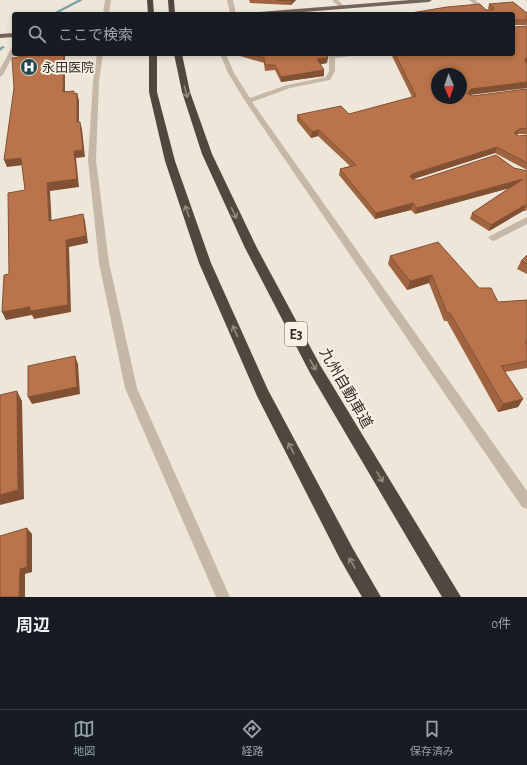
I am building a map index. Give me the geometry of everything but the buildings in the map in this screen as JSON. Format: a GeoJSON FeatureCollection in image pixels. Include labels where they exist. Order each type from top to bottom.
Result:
{"type":"FeatureCollection","features":[{"type":"Feature","properties":{"kind":"highway"},"geometry":{"type":"LineString","coordinates":[[171,0],[172,12]]}},
{"type":"Feature","properties":{"kind":"highway"},"geometry":{"type":"LineString","coordinates":[[150,1],[151,12]]}},
{"type":"Feature","properties":{"kind":"highway"},"geometry":{"type":"LineString","coordinates":[[153,56],[153,92],[170,161],[204,263],[262,392],[346,553],[372,597]]}},
{"type":"Feature","properties":{"kind":"highway","name":"九州自動車道"},"geometry":{"type":"LineString","coordinates":[[178,56],[186,92],[207,154],[251,248],[315,369],[452,597]]}},
{"type":"Feature","properties":{"kind":"main road"},"geometry":{"type":"LineString","coordinates":[[297,12],[429,0]]}},
{"type":"Feature","properties":{"kind":"main road"},"geometry":{"type":"LineString","coordinates":[[0,36],[12,35]]}},
{"type":"Feature","properties":{"kind":"street"},"geometry":{"type":"LineString","coordinates":[[106,12],[108,0]]}},
{"type":"Feature","properties":{"kind":"street"},"geometry":{"type":"LineString","coordinates":[[230,0],[233,12]]}},
{"type":"Feature","properties":{"kind":"street"},"geometry":{"type":"LineString","coordinates":[[335,0],[342,7]]}},
{"type":"Feature","properties":{"kind":"street"},"geometry":{"type":"LineString","coordinates":[[472,0],[487,12]]}},
{"type":"Feature","properties":{"kind":"street"},"geometry":{"type":"LineString","coordinates":[[0,74],[12,53]]}},
{"type":"Feature","properties":{"kind":"street"},"geometry":{"type":"LineString","coordinates":[[100,56],[96,82],[92,160],[104,263],[131,388],[223,597]]}},
{"type":"Feature","properties":{"kind":"street"},"geometry":{"type":"LineString","coordinates":[[223,56],[231,73],[248,101],[527,502]]}},
{"type":"Feature","properties":{"kind":"street"},"geometry":{"type":"LineString","coordinates":[[248,101],[289,86],[328,79],[331,76],[332,71],[332,56]]}},
{"type":"Feature","properties":{"kind":"street"},"geometry":{"type":"LineString","coordinates":[[493,238],[527,220]]}},
{"type":"Feature","properties":{"kind":"waterway"},"geometry":{"type":"LineString","coordinates":[[57,12],[81,0]]}},
{"type":"Feature","properties":{"kind":"waterway"},"geometry":{"type":"LineString","coordinates":[[0,50],[3,47]]}},
{"type":"Feature","properties":{"kind":"place","name":"永田医院"},"geometry":{"type":"Point","coordinates":[29,67]}}]}
